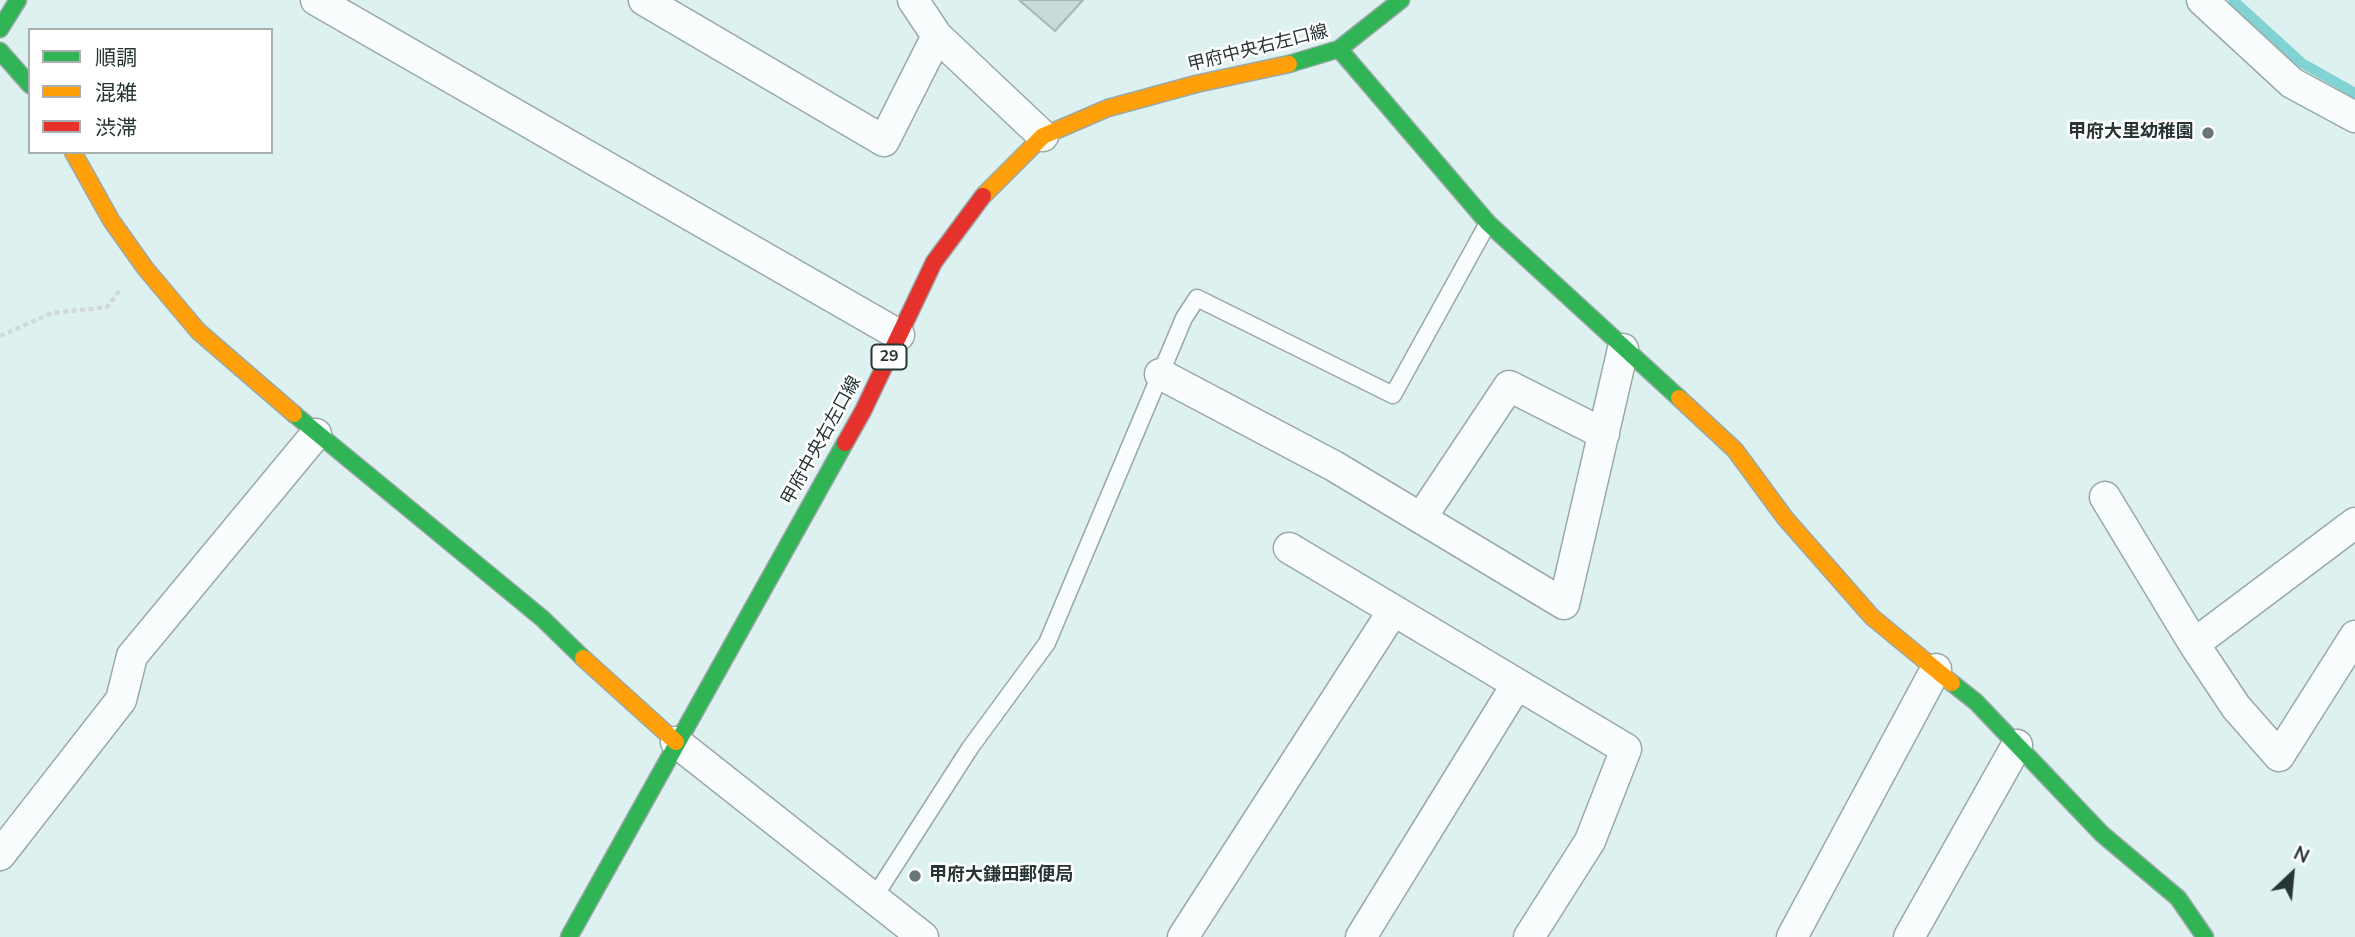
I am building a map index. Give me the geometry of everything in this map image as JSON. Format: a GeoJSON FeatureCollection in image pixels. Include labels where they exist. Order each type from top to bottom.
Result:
{"type":"FeatureCollection","features":[{"type":"Feature","properties":{"kind":"street"},"geometry":{"type":"LineString","coordinates":[[0,29],[18,0]]}},
{"type":"Feature","properties":{"kind":"street"},"geometry":{"type":"LineString","coordinates":[[316,0],[900,335]]}},
{"type":"Feature","properties":{"kind":"street"},"geometry":{"type":"LineString","coordinates":[[644,0],[884,141],[937,36]]}},
{"type":"Feature","properties":{"kind":"street"},"geometry":{"type":"LineString","coordinates":[[913,0],[937,36],[1043,136]]}},
{"type":"Feature","properties":{"kind":"street","name":"甲府中央右左口線"},"geometry":{"type":"LineString","coordinates":[[569,937],[863,411],[934,262],[962,221],[989,189],[1043,136],[1108,108],[1339,50],[1401,0]]}},
{"type":"Feature","properties":{"kind":"street"},"geometry":{"type":"LineString","coordinates":[[2202,0],[2292,83],[2355,117]]}},
{"type":"Feature","properties":{"kind":"street"},"geometry":{"type":"LineString","coordinates":[[1339,50],[1488,223],[1735,450],[1785,518],[1872,617],[1976,702],[2102,834],[2178,898],[2205,937]]}},
{"type":"Feature","properties":{"kind":"street"},"geometry":{"type":"LineString","coordinates":[[0,51],[28,83]]}},
{"type":"Feature","properties":{"kind":"street"},"geometry":{"type":"LineString","coordinates":[[74,154],[111,220],[145,268],[198,331],[316,434],[542,619],[676,742],[923,937]]}},
{"type":"Feature","properties":{"kind":"street"},"geometry":{"type":"LineString","coordinates":[[1160,373],[1334,466],[1564,604],[1623,349]]}},
{"type":"Feature","properties":{"kind":"street"},"geometry":{"type":"LineString","coordinates":[[1421,518],[1509,386],[1604,434]]}},
{"type":"Feature","properties":{"kind":"street"},"geometry":{"type":"LineString","coordinates":[[0,855],[121,700],[132,656],[316,434]]}},
{"type":"Feature","properties":{"kind":"street"},"geometry":{"type":"LineString","coordinates":[[2105,497],[2194,644],[2236,707],[2278,756],[2355,636]]}},
{"type":"Feature","properties":{"kind":"street"},"geometry":{"type":"LineString","coordinates":[[2194,644],[2352,530]]}},
{"type":"Feature","properties":{"kind":"street"},"geometry":{"type":"LineString","coordinates":[[1289,548],[1626,749],[1590,841],[1529,937]]}},
{"type":"Feature","properties":{"kind":"street"},"geometry":{"type":"LineString","coordinates":[[1183,937],[1393,611]]}},
{"type":"Feature","properties":{"kind":"street"},"geometry":{"type":"LineString","coordinates":[[1792,937],[1936,669]]}},
{"type":"Feature","properties":{"kind":"street"},"geometry":{"type":"LineString","coordinates":[[1361,937],[1517,684]]}},
{"type":"Feature","properties":{"kind":"street"},"geometry":{"type":"LineString","coordinates":[[1909,937],[2017,746]]}},
{"type":"Feature","properties":{"kind":"lane"},"geometry":{"type":"LineString","coordinates":[[873,899],[970,748],[1046,643],[1184,318],[1197,298],[1393,395],[1488,223]]}},
{"type":"Feature","properties":{"kind":"path"},"geometry":{"type":"LineString","coordinates":[[0,336],[52,313],[107,307],[121,288],[145,268]]}},
{"type":"Feature","properties":{"kind":"building"},"geometry":{"type":"Polygon","coordinates":[[[1019,0],[1083,0],[1055,31],[1019,0]]]}},
{"type":"Feature","properties":{"kind":"waterway"},"geometry":{"type":"LineString","coordinates":[[2233,0],[2302,63],[2355,93]]}},
{"type":"Feature","properties":{"kind":"traffic: fast"},"geometry":{"type":"LineString","coordinates":[[0,29],[18,0]]}},
{"type":"Feature","properties":{"kind":"traffic: fast"},"geometry":{"type":"LineString","coordinates":[[1289,64],[1339,49],[1401,0]]}},
{"type":"Feature","properties":{"kind":"traffic: fast"},"geometry":{"type":"LineString","coordinates":[[1339,49],[1488,223],[1679,398]]}},
{"type":"Feature","properties":{"kind":"traffic: fast"},"geometry":{"type":"LineString","coordinates":[[0,51],[28,83]]}},
{"type":"Feature","properties":{"kind":"traffic: fast"},"geometry":{"type":"LineString","coordinates":[[294,414],[543,619],[583,658]]}},
{"type":"Feature","properties":{"kind":"traffic: fast"},"geometry":{"type":"LineString","coordinates":[[569,937],[845,443]]}},
{"type":"Feature","properties":{"kind":"traffic: fast"},"geometry":{"type":"LineString","coordinates":[[1952,683],[1976,702],[2102,834],[2178,898],[2205,937]]}},
{"type":"Feature","properties":{"kind":"traffic: slow"},"geometry":{"type":"LineString","coordinates":[[983,196],[1043,136],[1108,108],[1196,84],[1289,64]]}},
{"type":"Feature","properties":{"kind":"traffic: slow"},"geometry":{"type":"LineString","coordinates":[[74,154],[111,220],[145,268],[198,331],[294,414]]}},
{"type":"Feature","properties":{"kind":"traffic: slow"},"geometry":{"type":"LineString","coordinates":[[1679,398],[1735,450],[1785,518],[1872,617],[1952,683]]}},
{"type":"Feature","properties":{"kind":"traffic: slow"},"geometry":{"type":"LineString","coordinates":[[583,658],[676,742]]}},
{"type":"Feature","properties":{"kind":"traffic: jam"},"geometry":{"type":"LineString","coordinates":[[845,443],[934,262],[983,196]]}},
{"type":"Feature","properties":{"kind":"place","name":"甲府大里幼稚園"},"geometry":{"type":"Point","coordinates":[2208,133]}},
{"type":"Feature","properties":{"kind":"place","name":"甲府大鎌田郵便局"},"geometry":{"type":"Point","coordinates":[915,876]}}]}
